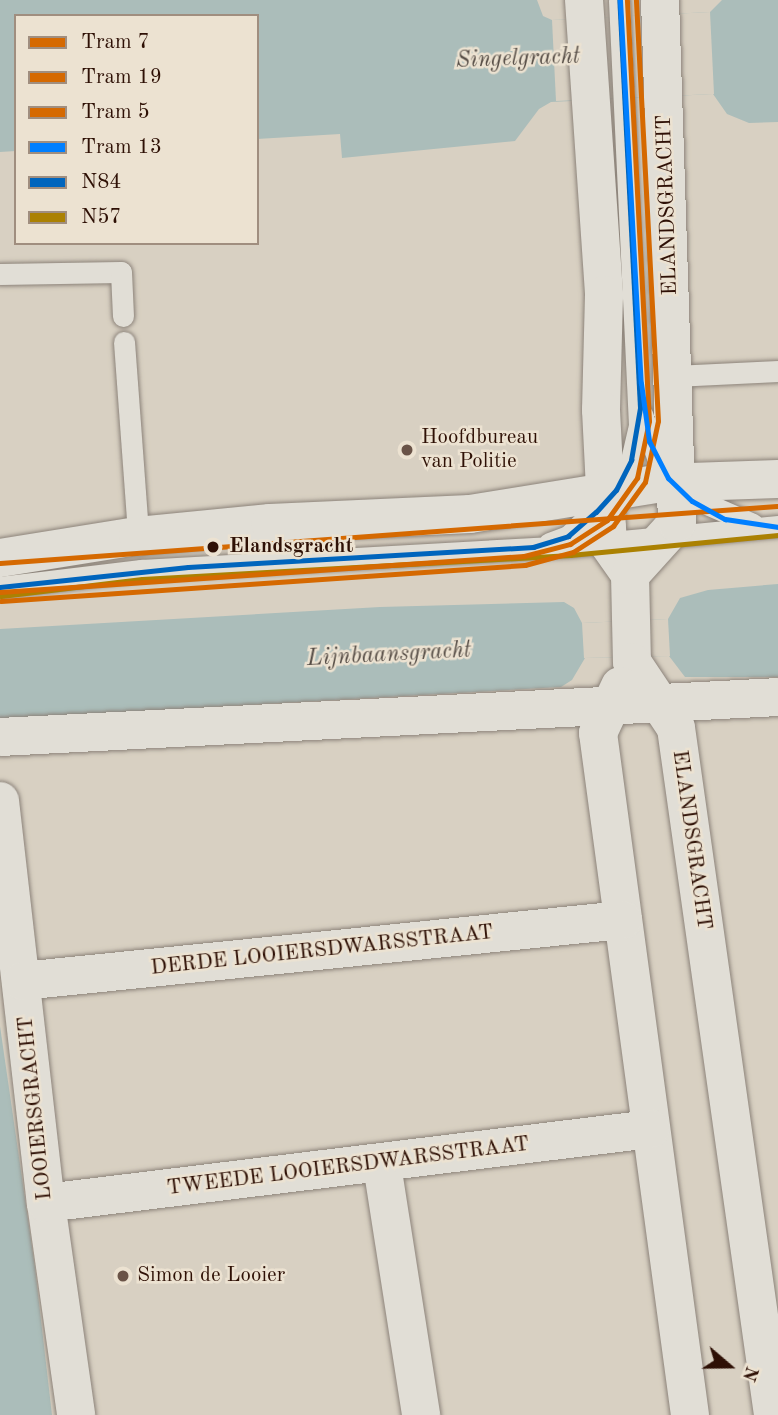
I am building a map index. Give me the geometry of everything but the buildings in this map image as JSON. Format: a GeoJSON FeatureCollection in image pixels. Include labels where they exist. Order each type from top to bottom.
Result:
{"type":"FeatureCollection","features":[{"type":"Feature","properties":{"kind":"street","name":"ELANDSGRACHT"},"geometry":{"type":"LineString","coordinates":[[630,575],[677,523],[660,7]]}},
{"type":"Feature","properties":{"kind":"street"},"geometry":{"type":"LineString","coordinates":[[602,9],[608,99]]}},
{"type":"Feature","properties":{"kind":"street","name":"ELANDSGRACHT"},"geometry":{"type":"LineString","coordinates":[[608,99],[601,410],[609,495],[608,543]]}},
{"type":"Feature","properties":{"kind":"street"},"geometry":{"type":"LineString","coordinates":[[0,558],[140,562],[270,523],[470,514],[609,495],[674,482],[778,479]]}},
{"type":"Feature","properties":{"kind":"street"},"geometry":{"type":"LineString","coordinates":[[608,543],[630,575],[632,662],[598,733],[691,1415]]}},
{"type":"Feature","properties":{"kind":"street","name":"ELANDSGRACHT"},"geometry":{"type":"LineString","coordinates":[[632,662],[676,728],[773,1415]]}},
{"type":"Feature","properties":{"kind":"street"},"geometry":{"type":"LineString","coordinates":[[0,737],[778,697]]}},
{"type":"Feature","properties":{"kind":"street","name":"LOOIERSGRACHT"},"geometry":{"type":"LineString","coordinates":[[0,801],[46,1203],[76,1415]]}},
{"type":"Feature","properties":{"kind":"street","name":"DERDE LOOIERSDWARSSTRAAT"},"geometry":{"type":"LineString","coordinates":[[22,981],[623,920]]}},
{"type":"Feature","properties":{"kind":"street","name":"TWEEDE LOOIERSDWARSSTRAAT"},"geometry":{"type":"LineString","coordinates":[[46,1203],[382,1165],[650,1129]]}},
{"type":"Feature","properties":{"kind":"street"},"geometry":{"type":"LineString","coordinates":[[382,1165],[421,1415]]}},
{"type":"Feature","properties":{"kind":"lane","name":"ELANDSGRACHT"},"geometry":{"type":"LineString","coordinates":[[608,99],[640,408],[657,457],[674,482],[693,498],[734,519],[772,526]]}},
{"type":"Feature","properties":{"kind":"lane"},"geometry":{"type":"LineString","coordinates":[[0,274],[121,272],[123,316]]}},
{"type":"Feature","properties":{"kind":"lane"},"geometry":{"type":"LineString","coordinates":[[124,342],[140,562]]}},
{"type":"Feature","properties":{"kind":"lane"},"geometry":{"type":"LineString","coordinates":[[674,376],[778,371]]}},
{"type":"Feature","properties":{"kind":"lane","name":"ELANDSGRACHT"},"geometry":{"type":"LineString","coordinates":[[533,547],[568,536],[609,495],[631,460],[640,408]]}},
{"type":"Feature","properties":{"kind":"lane"},"geometry":{"type":"LineString","coordinates":[[0,587],[140,562],[608,543],[772,526]]}},
{"type":"Feature","properties":{"kind":"water","name":"Singelgracht"},"geometry":{"type":"Polygon","coordinates":[[[0,0],[537,0],[543,16],[552,20],[710,12],[722,0],[778,0],[778,122],[749,123],[727,114],[713,94],[551,102],[539,109],[515,141],[342,158],[340,134],[259,139],[259,14],[14,14],[14,151],[0,152],[0,0]]]}},
{"type":"Feature","properties":{"kind":"water","name":"Lijnbaansgracht"},"geometry":{"type":"Polygon","coordinates":[[[778,584],[778,677],[685,677],[669,656],[585,658],[572,680],[561,687],[0,719],[0,629],[380,607],[564,602],[574,608],[582,623],[668,619],[680,598],[708,590],[778,584]]]}},
{"type":"Feature","properties":{"kind":"water"},"geometry":{"type":"Polygon","coordinates":[[[0,1026],[35,1268],[52,1415],[0,1415],[0,1026]]]}},
{"type":"Feature","properties":{"kind":"pier"},"geometry":{"type":"Polygon","coordinates":[[[710,12],[714,94],[556,101],[552,20],[710,12]]]}},
{"type":"Feature","properties":{"kind":"pier"},"geometry":{"type":"Polygon","coordinates":[[[668,619],[670,656],[584,658],[582,623],[668,619]]]}},
{"type":"Feature","properties":{"kind":"tram line","name":"13"},"geometry":{"type":"LineString","coordinates":[[620,0],[641,383],[649,441],[668,478],[692,501],[725,519],[778,527]]}},
{"type":"Feature","properties":{"kind":"tram line","name":"7"},"geometry":{"type":"LineString","coordinates":[[0,592],[524,556],[570,544],[607,520],[637,478],[649,421],[627,0]]}},
{"type":"Feature","properties":{"kind":"tram line","name":"19"},"geometry":{"type":"LineString","coordinates":[[1,601],[525,565],[573,552],[613,526],[645,482],[658,421],[636,0]]}},
{"type":"Feature","properties":{"kind":"tram line","name":"5"},"geometry":{"type":"LineString","coordinates":[[0,563],[777,506]]}},
{"type":"Feature","properties":{"kind":"transit line","name":"N84"},"geometry":{"type":"LineString","coordinates":[[0,587],[188,567],[533,547],[568,536],[596,512],[616,490],[631,460],[640,408],[619,0]]}},
{"type":"Feature","properties":{"kind":"transit line","name":"N57"},"geometry":{"type":"LineString","coordinates":[[1,596],[142,579],[570,555],[778,535]]}},
{"type":"Feature","properties":{"kind":"place","name":"Hoofdbureau van Politie"},"geometry":{"type":"Point","coordinates":[407,450]}},
{"type":"Feature","properties":{"kind":"place","name":"Elandsgracht"},"geometry":{"type":"Point","coordinates":[213,547]}},
{"type":"Feature","properties":{"kind":"place","name":"Simon de Looier"},"geometry":{"type":"Point","coordinates":[123,1276]}}]}
